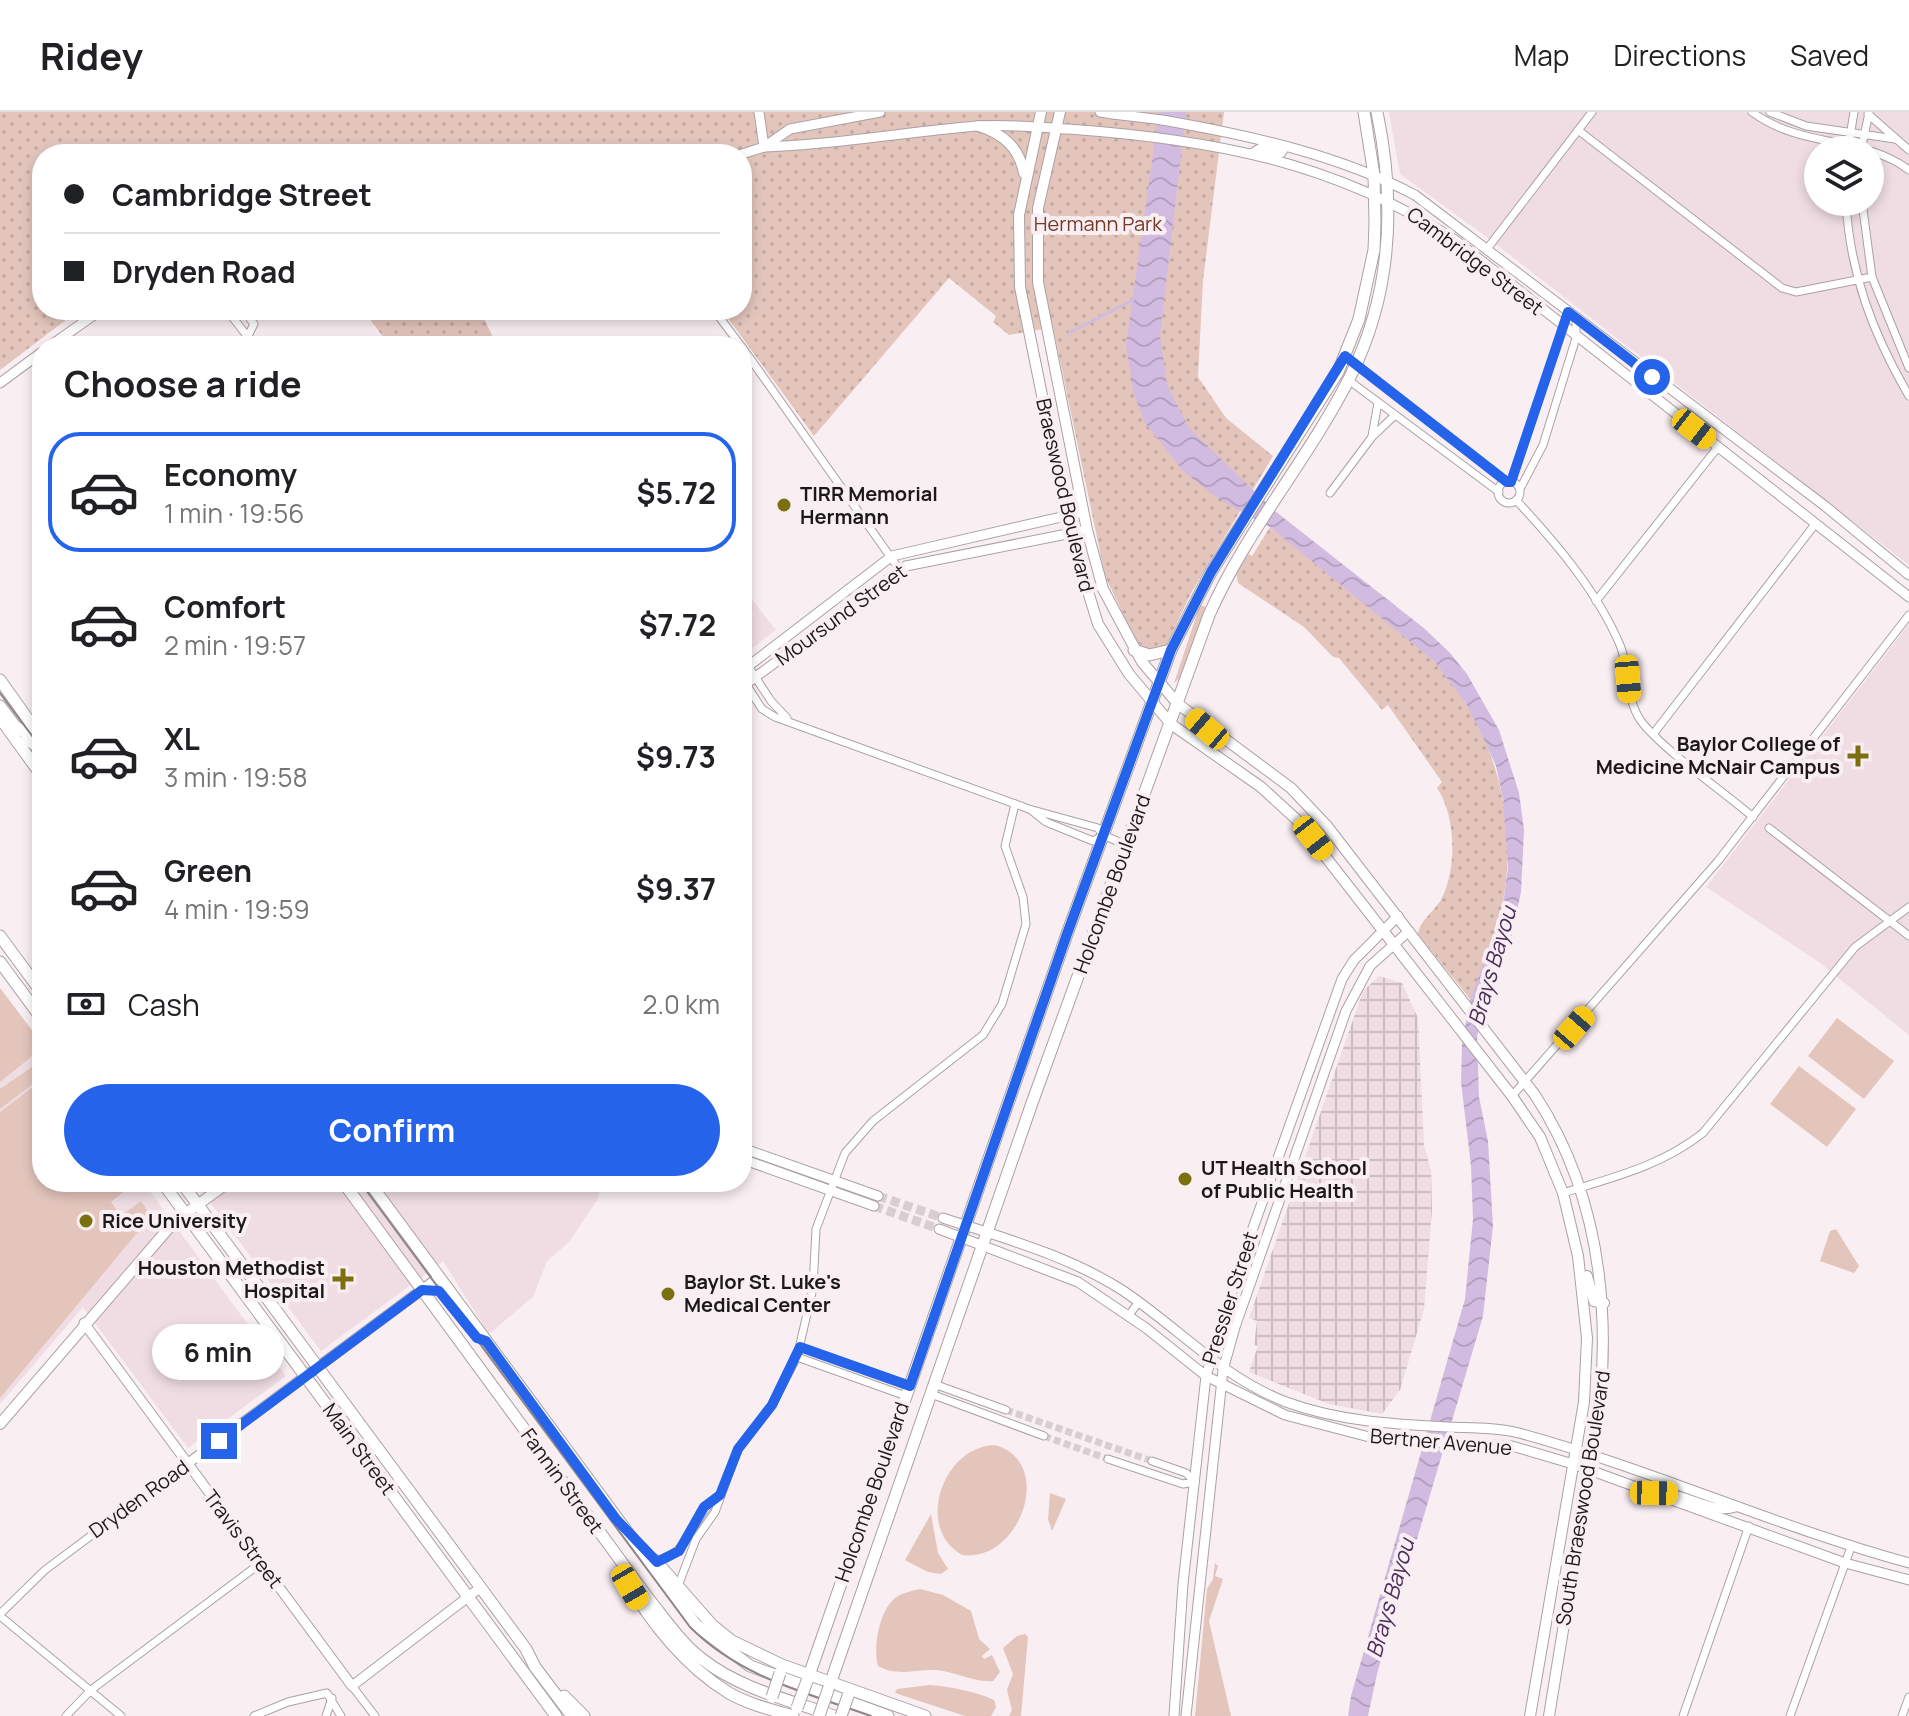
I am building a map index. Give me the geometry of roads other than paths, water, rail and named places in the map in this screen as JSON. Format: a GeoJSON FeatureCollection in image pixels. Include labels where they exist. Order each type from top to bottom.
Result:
{"type":"FeatureCollection","features":[{"type":"Feature","properties":{"kind":"main road","name":"Braeswood Boulevard"},"geometry":{"type":"LineString","coordinates":[[1041,112],[1026,178],[1017,258],[1066,515],[1098,624],[1129,674],[1171,724]]}},
{"type":"Feature","properties":{"kind":"main road","name":"Braeswood Boulevard"},"geometry":{"type":"LineString","coordinates":[[1060,112],[1036,233],[1038,282],[1047,335],[1083,512],[1103,589],[1134,650],[1178,704]]}},
{"type":"Feature","properties":{"kind":"main road","name":"Holcombe Boulevard"},"geometry":{"type":"LineString","coordinates":[[795,1713],[1103,835],[1171,650],[1195,600],[1338,372],[1345,356],[1367,286],[1374,250],[1374,175],[1364,112]]}},
{"type":"Feature","properties":{"kind":"main road","name":"Holcombe Boulevard"},"geometry":{"type":"LineString","coordinates":[[819,1716],[1032,1103],[1209,615],[1241,551],[1356,364],[1380,291],[1389,201],[1377,112]]}},
{"type":"Feature","properties":{"kind":"main road"},"geometry":{"type":"LineString","coordinates":[[979,126],[997,132],[1012,144],[1022,160],[1026,178]]}},
{"type":"Feature","properties":{"kind":"main road"},"geometry":{"type":"LineString","coordinates":[[1134,650],[1149,655],[1171,650]]}},
{"type":"Feature","properties":{"kind":"main road"},"geometry":{"type":"LineString","coordinates":[[0,680],[32,721]]}},
{"type":"Feature","properties":{"kind":"main road","name":"South Braeswood Boulevard"},"geometry":{"type":"LineString","coordinates":[[1178,704],[1291,788],[1327,826],[1526,1082],[1556,1127],[1581,1188],[1597,1253],[1604,1303],[1604,1357],[1592,1455],[1549,1716]]}},
{"type":"Feature","properties":{"kind":"main road"},"geometry":{"type":"LineString","coordinates":[[0,706],[15,726],[24,732],[32,732]]}},
{"type":"Feature","properties":{"kind":"main road"},"geometry":{"type":"LineString","coordinates":[[0,718],[32,762]]}},
{"type":"Feature","properties":{"kind":"main road","name":"South Braeswood Boulevard"},"geometry":{"type":"LineString","coordinates":[[1171,724],[1281,804],[1383,929],[1509,1093],[1540,1137],[1563,1193],[1578,1256],[1587,1356],[1576,1450],[1530,1716]]}},
{"type":"Feature","properties":{"kind":"main road"},"geometry":{"type":"LineString","coordinates":[[18,743],[32,743]]}},
{"type":"Feature","properties":{"kind":"main road"},"geometry":{"type":"LineString","coordinates":[[0,936],[32,979]]}},
{"type":"Feature","properties":{"kind":"main road"},"geometry":{"type":"LineString","coordinates":[[0,962],[32,1005]]}},
{"type":"Feature","properties":{"kind":"main road"},"geometry":{"type":"LineString","coordinates":[[1012,1095],[1032,1103]]}},
{"type":"Feature","properties":{"kind":"main road","name":"Main Street"},"geometry":{"type":"LineString","coordinates":[[169,1192],[469,1597],[572,1716]]}},
{"type":"Feature","properties":{"kind":"main road","name":"Main Street"},"geometry":{"type":"LineString","coordinates":[[188,1192],[320,1366],[526,1649],[530,1671],[556,1716]]}},
{"type":"Feature","properties":{"kind":"main road"},"geometry":{"type":"LineString","coordinates":[[0,1424],[84,1323],[185,1214],[216,1192]]}},
{"type":"Feature","properties":{"kind":"main road","name":"Fannin Street"},"geometry":{"type":"LineString","coordinates":[[350,1192],[648,1598],[701,1659],[736,1681],[834,1716]]}},
{"type":"Feature","properties":{"kind":"main road","name":"Fannin Street"},"geometry":{"type":"LineString","coordinates":[[376,1192],[696,1625],[732,1655],[765,1672],[888,1716]]}},
{"type":"Feature","properties":{"kind":"main road"},"geometry":{"type":"LineString","coordinates":[[1578,1256],[1593,1300],[1604,1303]]}},
{"type":"Feature","properties":{"kind":"main road"},"geometry":{"type":"LineString","coordinates":[[422,1290],[434,1290],[445,1295],[477,1338],[486,1341]]}},
{"type":"Feature","properties":{"kind":"main road"},"geometry":{"type":"LineString","coordinates":[[1587,1356],[1604,1357]]}},
{"type":"Feature","properties":{"kind":"main road"},"geometry":{"type":"LineString","coordinates":[[916,1370],[922,1391],[932,1389]]}},
{"type":"Feature","properties":{"kind":"main road"},"geometry":{"type":"LineString","coordinates":[[490,1382],[498,1385],[522,1413],[536,1410]]}},
{"type":"Feature","properties":{"kind":"main road"},"geometry":{"type":"LineString","coordinates":[[908,1391],[919,1405],[919,1424]]}},
{"type":"Feature","properties":{"kind":"main road"},"geometry":{"type":"LineString","coordinates":[[525,1431],[532,1426],[543,1429],[573,1468],[582,1473]]}},
{"type":"Feature","properties":{"kind":"main road"},"geometry":{"type":"LineString","coordinates":[[616,1519],[712,1625],[732,1641],[779,1668],[867,1693],[925,1716]]}},
{"type":"Feature","properties":{"kind":"main road"},"geometry":{"type":"LineString","coordinates":[[600,1533],[638,1601],[695,1667],[732,1695],[761,1706],[795,1713]]}},
{"type":"Feature","properties":{"kind":"main road"},"geometry":{"type":"LineString","coordinates":[[761,1706],[772,1697],[779,1668]]}},
{"type":"Feature","properties":{"kind":"main road"},"geometry":{"type":"LineString","coordinates":[[530,1671],[532,1695],[547,1716]]}},
{"type":"Feature","properties":{"kind":"main road"},"geometry":{"type":"LineString","coordinates":[[530,1671],[584,1716]]}},
{"type":"Feature","properties":{"kind":"main road"},"geometry":{"type":"LineString","coordinates":[[1537,1678],[1555,1681]]}},
{"type":"Feature","properties":{"kind":"main road"},"geometry":{"type":"LineString","coordinates":[[841,1716],[848,1696],[867,1693]]}},
{"type":"Feature","properties":{"kind":"street"},"geometry":{"type":"LineString","coordinates":[[759,112],[764,147]]}},
{"type":"Feature","properties":{"kind":"street","name":"Cambridge Street"},"geometry":{"type":"LineString","coordinates":[[764,147],[790,129],[880,112]]}},
{"type":"Feature","properties":{"kind":"street","name":"Cambridge Street"},"geometry":{"type":"LineString","coordinates":[[1100,112],[1211,129],[1285,146],[1374,175],[1415,195],[1825,506],[1909,575]]}},
{"type":"Feature","properties":{"kind":"street"},"geometry":{"type":"LineString","coordinates":[[1487,249],[1592,112]]}},
{"type":"Feature","properties":{"kind":"street"},"geometry":{"type":"LineString","coordinates":[[1752,112],[1804,137]]}},
{"type":"Feature","properties":{"kind":"street"},"geometry":{"type":"LineString","coordinates":[[1770,112],[1806,126],[1895,139]]}},
{"type":"Feature","properties":{"kind":"street"},"geometry":{"type":"LineString","coordinates":[[1850,136],[1854,112]]}},
{"type":"Feature","properties":{"kind":"street"},"geometry":{"type":"LineString","coordinates":[[1863,135],[1869,113],[1909,150]]}},
{"type":"Feature","properties":{"kind":"street","name":"Cambridge Street"},"geometry":{"type":"LineString","coordinates":[[752,151],[764,147],[979,126],[1037,127],[1110,131],[1209,145],[1329,176],[1389,201],[1455,240],[1909,597]]}},
{"type":"Feature","properties":{"kind":"street"},"geometry":{"type":"LineString","coordinates":[[1578,130],[1782,288],[1796,292],[1872,277]]}},
{"type":"Feature","properties":{"kind":"street"},"geometry":{"type":"LineString","coordinates":[[1251,154],[1261,148],[1281,153],[1285,146]]}},
{"type":"Feature","properties":{"kind":"street"},"geometry":{"type":"LineString","coordinates":[[1884,153],[1909,170]]}},
{"type":"Feature","properties":{"kind":"street"},"geometry":{"type":"LineString","coordinates":[[1848,216],[1857,280],[1869,318],[1909,396]]}},
{"type":"Feature","properties":{"kind":"street"},"geometry":{"type":"LineString","coordinates":[[1864,216],[1872,277],[1909,368]]}},
{"type":"Feature","properties":{"kind":"street"},"geometry":{"type":"LineString","coordinates":[[1499,492],[1509,482],[1540,402],[1560,325],[1568,312]]}},
{"type":"Feature","properties":{"kind":"street"},"geometry":{"type":"LineString","coordinates":[[1516,500],[1543,445],[1576,338],[1576,319]]}},
{"type":"Feature","properties":{"kind":"street"},"geometry":{"type":"LineString","coordinates":[[64,336],[87,320]]}},
{"type":"Feature","properties":{"kind":"street"},"geometry":{"type":"LineString","coordinates":[[235,320],[248,336],[254,324],[251,320]]}},
{"type":"Feature","properties":{"kind":"street"},"geometry":{"type":"LineString","coordinates":[[722,320],[734,336]]}},
{"type":"Feature","properties":{"kind":"street"},"geometry":{"type":"LineString","coordinates":[[1345,356],[1520,489]]}},
{"type":"Feature","properties":{"kind":"street"},"geometry":{"type":"LineString","coordinates":[[0,383],[32,359]]}},
{"type":"Feature","properties":{"kind":"street"},"geometry":{"type":"LineString","coordinates":[[752,361],[899,569]]}},
{"type":"Feature","properties":{"kind":"street"},"geometry":{"type":"LineString","coordinates":[[1338,372],[1499,492],[1503,501],[1516,500]]}},
{"type":"Feature","properties":{"kind":"street"},"geometry":{"type":"LineString","coordinates":[[1372,437],[1378,403]]}},
{"type":"Feature","properties":{"kind":"street"},"geometry":{"type":"LineString","coordinates":[[1330,493],[1372,437],[1394,416]]}},
{"type":"Feature","properties":{"kind":"street"},"geometry":{"type":"LineString","coordinates":[[1596,601],[1718,447]]}},
{"type":"Feature","properties":{"kind":"street"},"geometry":{"type":"LineString","coordinates":[[1516,500],[1550,537],[1596,601],[1625,658],[1630,699],[1643,723],[1753,817]]}},
{"type":"Feature","properties":{"kind":"street","name":"Moursund Street"},"geometry":{"type":"LineString","coordinates":[[752,664],[892,556],[1083,512]]}},
{"type":"Feature","properties":{"kind":"street"},"geometry":{"type":"LineString","coordinates":[[1654,733],[1816,523]]}},
{"type":"Feature","properties":{"kind":"street","name":"Moursund Street"},"geometry":{"type":"LineString","coordinates":[[752,678],[899,569],[1087,530]]}},
{"type":"Feature","properties":{"kind":"street"},"geometry":{"type":"LineString","coordinates":[[1509,1093],[1526,1082],[1753,817],[1909,615]]}},
{"type":"Feature","properties":{"kind":"street"},"geometry":{"type":"LineString","coordinates":[[752,675],[789,719]]}},
{"type":"Feature","properties":{"kind":"street"},"geometry":{"type":"LineString","coordinates":[[752,695],[762,709],[1029,809],[1098,828],[1103,835],[1126,845]]}},
{"type":"Feature","properties":{"kind":"street"},"geometry":{"type":"LineString","coordinates":[[18,743],[32,735]]}},
{"type":"Feature","properties":{"kind":"street"},"geometry":{"type":"LineString","coordinates":[[678,1586],[696,1539],[715,1512],[738,1449],[772,1405],[797,1357],[813,1288],[816,1229],[845,1153],[862,1131],[983,1035],[1002,1004],[1026,924],[1023,897],[1005,846],[1015,804]]}},
{"type":"Feature","properties":{"kind":"street"},"geometry":{"type":"LineString","coordinates":[[1029,809],[1046,822],[1093,841],[1103,835]]}},
{"type":"Feature","properties":{"kind":"street"},"geometry":{"type":"LineString","coordinates":[[1769,828],[1909,936]]}},
{"type":"Feature","properties":{"kind":"street"},"geometry":{"type":"LineString","coordinates":[[1563,1193],[1636,1171],[1678,1153],[1719,1117],[1838,966],[1889,920],[1909,907]]}},
{"type":"Feature","properties":{"kind":"street","name":"Pressler Street"},"geometry":{"type":"LineString","coordinates":[[1174,1716],[1183,1584],[1209,1360],[1331,1005],[1354,960],[1398,916]]}},
{"type":"Feature","properties":{"kind":"street","name":"Pressler Street"},"geometry":{"type":"LineString","coordinates":[[1186,1716],[1223,1370],[1257,1261],[1346,1011],[1364,974],[1409,931]]}},
{"type":"Feature","properties":{"kind":"street"},"geometry":{"type":"LineString","coordinates":[[1331,1005],[1346,1011]]}},
{"type":"Feature","properties":{"kind":"street"},"geometry":{"type":"LineString","coordinates":[[1292,1120],[1307,1125]]}},
{"type":"Feature","properties":{"kind":"street"},"geometry":{"type":"LineString","coordinates":[[1285,1139],[1300,1144]]}},
{"type":"Feature","properties":{"kind":"street"},"geometry":{"type":"LineString","coordinates":[[752,1152],[832,1186]]}},
{"type":"Feature","properties":{"kind":"street"},"geometry":{"type":"LineString","coordinates":[[752,1162],[876,1201]]}},
{"type":"Feature","properties":{"kind":"street","name":"Bertner Avenue"},"geometry":{"type":"LineString","coordinates":[[943,1218],[1088,1271],[1138,1303],[1223,1370],[1271,1395],[1315,1411],[1372,1423],[1514,1432],[1592,1455],[1851,1547],[1909,1563]]}},
{"type":"Feature","properties":{"kind":"street","name":"Bertner Avenue"},"geometry":{"type":"LineString","coordinates":[[939,1229],[1059,1273],[1129,1315],[1206,1376],[1311,1424],[1377,1439],[1512,1446],[1573,1464],[1845,1563],[1909,1580]]}},
{"type":"Feature","properties":{"kind":"street"},"geometry":{"type":"LineString","coordinates":[[1243,1256],[1257,1261]]}},
{"type":"Feature","properties":{"kind":"street","name":"Dryden Road"},"geometry":{"type":"LineString","coordinates":[[0,1615],[45,1570],[439,1277]]}},
{"type":"Feature","properties":{"kind":"street"},"geometry":{"type":"LineString","coordinates":[[1129,1315],[1138,1303]]}},
{"type":"Feature","properties":{"kind":"street","name":"Travis Street"},"geometry":{"type":"LineString","coordinates":[[84,1323],[375,1716]]}},
{"type":"Feature","properties":{"kind":"street"},"geometry":{"type":"LineString","coordinates":[[800,1347],[908,1391]]}},
{"type":"Feature","properties":{"kind":"street"},"geometry":{"type":"LineString","coordinates":[[797,1357],[908,1391]]}},
{"type":"Feature","properties":{"kind":"street"},"geometry":{"type":"LineString","coordinates":[[932,1389],[972,1397],[1006,1410]]}},
{"type":"Feature","properties":{"kind":"street"},"geometry":{"type":"LineString","coordinates":[[932,1389],[969,1408],[1044,1436]]}},
{"type":"Feature","properties":{"kind":"street"},"geometry":{"type":"LineString","coordinates":[[969,1408],[972,1397]]}},
{"type":"Feature","properties":{"kind":"street"},"geometry":{"type":"LineString","coordinates":[[1311,1424],[1315,1411]]}},
{"type":"Feature","properties":{"kind":"street"},"geometry":{"type":"LineString","coordinates":[[1108,1459],[1183,1484],[1209,1484]]}},
{"type":"Feature","properties":{"kind":"street"},"geometry":{"type":"LineString","coordinates":[[1152,1461],[1186,1473],[1195,1482]]}},
{"type":"Feature","properties":{"kind":"street"},"geometry":{"type":"LineString","coordinates":[[1654,1493],[1675,1493],[1725,1511],[1735,1507]]}},
{"type":"Feature","properties":{"kind":"street"},"geometry":{"type":"LineString","coordinates":[[657,1562],[679,1551],[704,1507],[720,1495]]}},
{"type":"Feature","properties":{"kind":"street"},"geometry":{"type":"LineString","coordinates":[[1683,1716],[1749,1526]]}},
{"type":"Feature","properties":{"kind":"street"},"geometry":{"type":"LineString","coordinates":[[1790,1716],[1851,1547]]}},
{"type":"Feature","properties":{"kind":"street"},"geometry":{"type":"LineString","coordinates":[[66,1716],[91,1690],[261,1563]]}},
{"type":"Feature","properties":{"kind":"street"},"geometry":{"type":"LineString","coordinates":[[1183,1584],[1199,1586]]}},
{"type":"Feature","properties":{"kind":"street"},"geometry":{"type":"LineString","coordinates":[[352,1686],[481,1587]]}},
{"type":"Feature","properties":{"kind":"street"},"geometry":{"type":"LineString","coordinates":[[0,1615],[121,1716]]}},
{"type":"Feature","properties":{"kind":"street"},"geometry":{"type":"LineString","coordinates":[[1175,1684],[1189,1685]]}},
{"type":"Feature","properties":{"kind":"street"},"geometry":{"type":"LineString","coordinates":[[254,1716],[288,1702],[327,1693],[342,1714]]}},
{"type":"Feature","properties":{"kind":"street"},"geometry":{"type":"LineString","coordinates":[[1902,1716],[1909,1697]]}},
{"type":"Feature","properties":{"kind":"street"},"geometry":{"type":"LineString","coordinates":[[326,1716],[332,1698]]}},
{"type":"Feature","properties":{"kind":"water","name":"Brays Bayou"},"geometry":{"type":"Polygon","coordinates":[[[1159,112],[1186,112],[1160,336],[1167,385],[1189,428],[1275,511],[1425,629],[1467,674],[1499,730],[1519,793],[1524,830],[1521,892],[1509,947],[1488,993],[1477,1036],[1479,1097],[1488,1141],[1493,1226],[1483,1316],[1377,1674],[1368,1716],[1348,1716],[1351,1696],[1465,1299],[1473,1219],[1471,1166],[1461,1082],[1462,1045],[1470,999],[1497,926],[1504,897],[1508,867],[1503,799],[1496,766],[1481,733],[1465,702],[1434,661],[1270,527],[1220,500],[1183,471],[1145,423],[1133,391],[1126,345],[1159,112]]]}},
{"type":"Feature","properties":{"kind":"waterway"},"geometry":{"type":"LineString","coordinates":[[1069,333],[1133,300]]}},
{"type":"Feature","properties":{"kind":"tunnel"},"geometry":{"type":"LineString","coordinates":[[878,1196],[943,1218]]}},
{"type":"Feature","properties":{"kind":"tunnel"},"geometry":{"type":"LineString","coordinates":[[874,1206],[939,1229]]}},
{"type":"Feature","properties":{"kind":"tunnel"},"geometry":{"type":"LineString","coordinates":[[1006,1410],[1152,1461]]}},
{"type":"Feature","properties":{"kind":"tunnel"},"geometry":{"type":"LineString","coordinates":[[1044,1436],[1108,1459]]}},
{"type":"Feature","properties":{"kind":"tram line"},"geometry":{"type":"LineString","coordinates":[[0,693],[32,736]]}},
{"type":"Feature","properties":{"kind":"tram line"},"geometry":{"type":"LineString","coordinates":[[367,1192],[690,1627],[730,1659],[752,1671],[798,1691],[871,1716]]}},
{"type":"Feature","properties":{"kind":"place","name":"TIRR Memorial Hermann"},"geometry":{"type":"Point","coordinates":[784,505]}},
{"type":"Feature","properties":{"kind":"place","name":"Baylor College of Medicine McNair Campus"},"geometry":{"type":"Point","coordinates":[1858,756]}},
{"type":"Feature","properties":{"kind":"place","name":"UT Health School of Public Health"},"geometry":{"type":"Point","coordinates":[1185,1179]}},
{"type":"Feature","properties":{"kind":"place","name":"Rice University"},"geometry":{"type":"Point","coordinates":[86,1221]}},
{"type":"Feature","properties":{"kind":"place","name":"Houston Methodist Hospital"},"geometry":{"type":"Point","coordinates":[343,1279]}},
{"type":"Feature","properties":{"kind":"place","name":"Baylor St. Luke's Medical Center"},"geometry":{"type":"Point","coordinates":[668,1294]}},
{"type":"Feature","properties":{"kind":"park label","name":"Hermann Park"},"geometry":{"type":"Point","coordinates":[1098,224]}}]}
